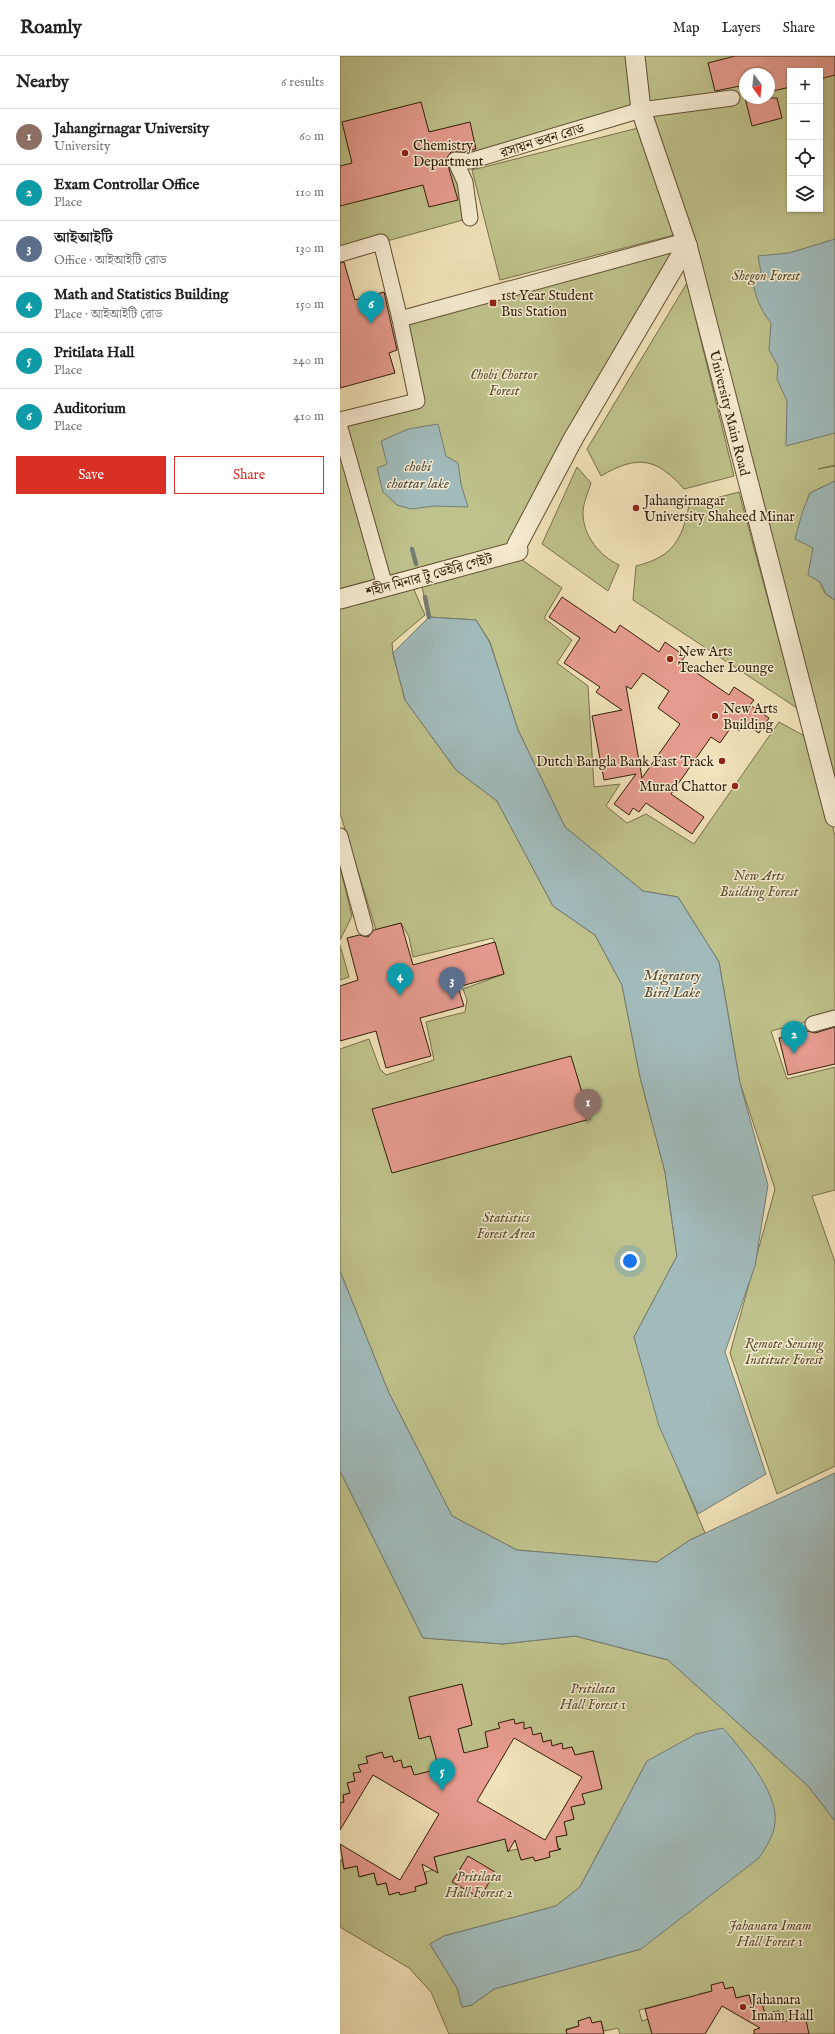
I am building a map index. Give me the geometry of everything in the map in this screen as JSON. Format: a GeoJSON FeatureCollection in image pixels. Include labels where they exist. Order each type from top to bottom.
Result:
{"type":"FeatureCollection","features":[{"type":"Feature","properties":{"kind":"street","name":"University Main Road"},"geometry":{"type":"LineString","coordinates":[[635,56],[641,110],[686,243],[835,817]]}},
{"type":"Feature","properties":{"kind":"street"},"geometry":{"type":"LineString","coordinates":[[641,110],[732,98]]}},
{"type":"Feature","properties":{"kind":"street","name":"রসায়ন ভবন রোড"},"geometry":{"type":"LineString","coordinates":[[470,218],[465,182],[454,160],[470,161],[641,110]]}},
{"type":"Feature","properties":{"kind":"street"},"geometry":{"type":"LineString","coordinates":[[340,254],[381,242],[400,319],[417,401],[340,420]]}},
{"type":"Feature","properties":{"kind":"street"},"geometry":{"type":"LineString","coordinates":[[400,319],[686,243]]}},
{"type":"Feature","properties":{"kind":"street","name":"শহীদ মিনার টু ডেইরি গেইট"},"geometry":{"type":"LineString","coordinates":[[340,599],[384,583],[517,548],[570,444],[686,243]]}},
{"type":"Feature","properties":{"kind":"street"},"geometry":{"type":"LineString","coordinates":[[340,428],[384,583],[340,593]]}},
{"type":"Feature","properties":{"kind":"street"},"geometry":{"type":"LineString","coordinates":[[340,836],[365,928]]}},
{"type":"Feature","properties":{"kind":"street"},"geometry":{"type":"LineString","coordinates":[[813,1024],[835,1018]]}},
{"type":"Feature","properties":{"kind":"green space"},"geometry":{"type":"Polygon","coordinates":[[[340,56],[835,56],[835,465],[818,469],[835,466],[835,481],[810,493],[807,500],[812,548],[817,573],[825,593],[835,600],[835,803],[687,246],[517,545],[340,593],[340,420],[417,401],[400,319],[686,245],[678,234],[500,280],[472,170],[646,126],[641,110],[455,160],[470,218],[340,254],[340,56]]]}},
{"type":"Feature","properties":{"kind":"green space"},"geometry":{"type":"Polygon","coordinates":[[[687,283],[734,476],[684,489],[674,478],[655,465],[636,462],[614,469],[601,476],[587,449],[687,283]]]}},
{"type":"Feature","properties":{"kind":"green space"},"geometry":{"type":"Polygon","coordinates":[[[577,467],[591,483],[583,509],[584,521],[589,537],[599,551],[619,565],[608,591],[542,544],[577,467]]]}},
{"type":"Feature","properties":{"kind":"green space"},"geometry":{"type":"Polygon","coordinates":[[[739,492],[797,708],[633,600],[636,566],[658,558],[673,546],[679,538],[683,528],[689,505],[739,492]]]}},
{"type":"Feature","properties":{"kind":"green space","name":"New Arts Building Forest"},"geometry":{"type":"Polygon","coordinates":[[[518,557],[562,588],[544,618],[572,640],[557,663],[588,686],[594,787],[620,784],[606,806],[627,823],[646,814],[694,844],[779,722],[810,739],[835,836],[835,1010],[816,1015],[806,1022],[771,1031],[787,1079],[835,1067],[835,1190],[812,1196],[835,1262],[835,1466],[777,1494],[730,1353],[775,1189],[740,1083],[719,962],[678,897],[643,891],[565,827],[518,730],[490,642],[476,620],[429,617],[421,583],[518,557]]]}},
{"type":"Feature","properties":{"kind":"green space","name":"Statistics Forest Area"},"geometry":{"type":"Polygon","coordinates":[[[412,585],[425,615],[392,643],[393,654],[405,700],[456,770],[497,801],[553,906],[595,935],[622,985],[640,1077],[665,1172],[677,1256],[634,1337],[671,1452],[705,1533],[690,1540],[657,1562],[517,1550],[452,1516],[388,1391],[340,1271],[340,1049],[369,1039],[380,1069],[386,1075],[434,1060],[426,1022],[465,1012],[467,1000],[463,989],[504,974],[493,938],[413,957],[409,937],[401,923],[376,930],[340,813],[340,607],[412,585]]]}},
{"type":"Feature","properties":{"kind":"green space"},"geometry":{"type":"Polygon","coordinates":[[[340,867],[352,916],[340,940],[340,867]]]}},
{"type":"Feature","properties":{"kind":"green space"},"geometry":{"type":"Polygon","coordinates":[[[340,945],[349,977],[340,980],[340,945]]]}},
{"type":"Feature","properties":{"kind":"green space"},"geometry":{"type":"Polygon","coordinates":[[[340,1471],[423,1638],[503,1644],[575,1636],[668,1660],[808,1786],[835,1821],[835,2034],[809,2034],[804,2016],[782,2022],[779,2011],[765,2014],[762,2003],[752,2006],[748,1995],[736,1998],[733,1987],[699,1994],[703,2008],[679,2010],[677,2000],[639,2010],[642,2021],[648,2019],[652,2034],[620,2034],[618,2028],[604,2031],[601,2021],[592,2023],[590,2018],[578,2021],[579,2026],[566,2029],[567,2034],[449,2034],[431,1992],[409,1968],[340,1927],[340,1860],[342,1860],[344,1869],[357,1866],[360,1877],[374,1873],[377,1885],[386,1883],[389,1895],[399,1892],[400,1895],[415,1887],[427,1884],[425,1872],[437,1869],[434,1857],[505,1839],[508,1851],[518,1849],[521,1860],[533,1857],[535,1861],[550,1857],[549,1852],[559,1850],[556,1837],[567,1835],[564,1822],[574,1819],[571,1807],[584,1804],[582,1794],[602,1788],[593,1751],[575,1755],[572,1747],[563,1749],[561,1743],[552,1746],[551,1740],[543,1742],[541,1733],[533,1735],[524,1729],[522,1722],[515,1724],[499,1723],[500,1729],[494,1737],[486,1739],[488,1747],[480,1749],[482,1758],[467,1767],[458,1729],[472,1725],[462,1684],[409,1698],[419,1738],[430,1736],[440,1773],[414,1775],[411,1766],[403,1768],[394,1762],[392,1756],[384,1758],[382,1753],[366,1756],[368,1763],[360,1765],[361,1772],[354,1773],[355,1781],[347,1783],[350,1793],[343,1795],[344,1802],[340,1803],[340,1471]],[[647,1761],[580,1887],[556,1906],[444,1936],[430,1944],[457,1988],[462,2007],[472,2005],[494,1989],[641,1949],[647,1761]]]}},
{"type":"Feature","properties":{"kind":"water"},"geometry":{"type":"Polygon","coordinates":[[[835,239],[835,433],[786,446],[787,401],[777,379],[778,366],[769,350],[771,323],[759,304],[753,282],[761,272],[758,256],[789,253],[835,239]]]}},
{"type":"Feature","properties":{"kind":"water","name":"chobi chottar lake"},"geometry":{"type":"Polygon","coordinates":[[[438,424],[446,456],[458,463],[461,484],[468,507],[435,506],[411,509],[397,505],[383,492],[377,468],[387,464],[381,441],[408,429],[438,424]]]}},
{"type":"Feature","properties":{"kind":"water"},"geometry":{"type":"Polygon","coordinates":[[[835,481],[835,600],[826,594],[820,582],[808,575],[813,548],[795,539],[803,510],[810,493],[835,481]]]}},
{"type":"Feature","properties":{"kind":"water","name":"Migratory Bird Lake"},"geometry":{"type":"Polygon","coordinates":[[[429,617],[476,620],[490,643],[518,730],[565,827],[643,891],[678,897],[719,962],[740,1083],[768,1185],[755,1266],[725,1352],[766,1474],[698,1514],[659,1426],[634,1337],[677,1256],[665,1172],[640,1077],[622,985],[595,935],[553,906],[497,801],[456,770],[405,700],[393,653],[429,617]]]}},
{"type":"Feature","properties":{"kind":"water"},"geometry":{"type":"Polygon","coordinates":[[[340,1271],[388,1391],[452,1516],[517,1550],[657,1562],[690,1540],[835,1473],[835,1821],[808,1786],[668,1660],[575,1636],[503,1644],[423,1638],[340,1471],[340,1271]]]}},
{"type":"Feature","properties":{"kind":"water"},"geometry":{"type":"Polygon","coordinates":[[[723,1728],[757,1772],[765,1785],[775,1810],[773,1832],[759,1858],[641,1949],[494,1989],[472,2005],[462,2007],[457,1988],[430,1944],[444,1936],[556,1906],[580,1887],[647,1761],[696,1734],[723,1728]]]}},
{"type":"Feature","properties":{"kind":"building"},"geometry":{"type":"Polygon","coordinates":[[[735,56],[835,56],[835,75],[823,78],[823,68],[787,68],[787,88],[775,91],[775,68],[739,68],[739,86],[715,91],[708,63],[735,56]]]}},
{"type":"Feature","properties":{"kind":"building"},"geometry":{"type":"Polygon","coordinates":[[[775,98],[777,98],[782,118],[752,126],[746,104],[775,104],[775,98]]]}},
{"type":"Feature","properties":{"kind":"building","name":"Chemistry Department"},"geometry":{"type":"Polygon","coordinates":[[[421,102],[429,132],[470,122],[476,149],[464,152],[451,152],[446,159],[458,200],[429,207],[423,185],[340,206],[340,166],[352,163],[342,122],[421,102]]]}},
{"type":"Feature","properties":{"kind":"building"},"geometry":{"type":"Polygon","coordinates":[[[344,262],[355,300],[384,292],[397,350],[389,353],[395,373],[340,388],[340,263],[344,262]]]}},
{"type":"Feature","properties":{"kind":"building","name":"New Arts Building"},"geometry":{"type":"Polygon","coordinates":[[[562,597],[615,633],[620,625],[659,652],[665,642],[685,656],[681,662],[729,695],[734,687],[754,700],[750,705],[769,718],[759,733],[744,723],[739,731],[732,726],[720,743],[711,737],[671,794],[704,817],[692,834],[646,803],[639,812],[633,808],[629,815],[614,804],[636,774],[604,780],[592,716],[622,710],[596,692],[600,687],[564,663],[580,638],[549,617],[562,597]],[[643,673],[631,689],[626,686],[642,778],[680,724],[658,708],[669,691],[643,673]]]}},
{"type":"Feature","properties":{"kind":"building"},"geometry":{"type":"Polygon","coordinates":[[[401,923],[413,965],[495,942],[504,974],[458,987],[464,1006],[420,1018],[431,1056],[386,1068],[376,1031],[340,1041],[340,986],[358,980],[347,938],[359,935],[368,937],[374,930],[401,923]]]}},
{"type":"Feature","properties":{"kind":"building"},"geometry":{"type":"Polygon","coordinates":[[[835,1027],[835,1064],[788,1075],[779,1038],[808,1031],[815,1033],[835,1027]]]}},
{"type":"Feature","properties":{"kind":"building"},"geometry":{"type":"Polygon","coordinates":[[[571,1056],[590,1119],[392,1173],[372,1109],[571,1056]]]}},
{"type":"Feature","properties":{"kind":"building"},"geometry":{"type":"Polygon","coordinates":[[[462,1684],[472,1725],[458,1729],[464,1753],[488,1747],[485,1732],[500,1728],[498,1723],[514,1719],[515,1724],[524,1722],[524,1729],[531,1727],[533,1735],[541,1733],[543,1742],[551,1740],[552,1746],[562,1743],[563,1749],[572,1747],[575,1755],[593,1751],[602,1789],[582,1794],[585,1804],[571,1807],[574,1819],[564,1822],[567,1835],[556,1837],[558,1848],[561,1849],[549,1852],[550,1857],[535,1861],[533,1857],[521,1860],[515,1840],[508,1852],[505,1839],[434,1857],[438,1873],[422,1864],[427,1883],[415,1887],[416,1891],[400,1895],[399,1892],[389,1895],[386,1883],[377,1885],[374,1873],[359,1877],[357,1866],[344,1869],[340,1844],[400,1880],[439,1814],[373,1775],[340,1830],[340,1803],[344,1802],[343,1795],[350,1793],[347,1783],[355,1781],[353,1773],[361,1772],[358,1765],[368,1763],[366,1757],[382,1752],[384,1758],[392,1756],[394,1762],[401,1760],[403,1768],[411,1766],[414,1775],[439,1769],[430,1736],[419,1739],[409,1697],[462,1684]],[[514,1738],[477,1801],[545,1840],[582,1777],[514,1738]]]}},
{"type":"Feature","properties":{"kind":"building"},"geometry":{"type":"Polygon","coordinates":[[[468,1856],[495,1872],[480,1898],[452,1882],[468,1856]]]}},
{"type":"Feature","properties":{"kind":"building","name":"Jahanara Imam Hall"},"geometry":{"type":"Polygon","coordinates":[[[723,1982],[725,1989],[733,1987],[736,1998],[749,1995],[752,2006],[762,2003],[765,2014],[779,2011],[782,2022],[805,2016],[809,2034],[754,2034],[754,2030],[760,2028],[722,2006],[705,2034],[652,2034],[645,2009],[712,1991],[711,1985],[723,1982]]]}},
{"type":"Feature","properties":{"kind":"building"},"geometry":{"type":"Polygon","coordinates":[[[590,2017],[592,2023],[601,2021],[604,2034],[567,2034],[566,2030],[579,2026],[578,2021],[590,2017]]]}},
{"type":"Feature","properties":{"kind":"waterway"},"geometry":{"type":"LineString","coordinates":[[412,549],[416,564]]}},
{"type":"Feature","properties":{"kind":"waterway"},"geometry":{"type":"LineString","coordinates":[[425,597],[429,617]]}},
{"type":"Feature","properties":{"kind":"place","name":"Chemistry Department"},"geometry":{"type":"Point","coordinates":[405,153]}},
{"type":"Feature","properties":{"kind":"place","name":"1st Year Student Bus Station"},"geometry":{"type":"Point","coordinates":[493,303]}},
{"type":"Feature","properties":{"kind":"place","name":"Auditorium"},"geometry":{"type":"Point","coordinates":[371,324]}},
{"type":"Feature","properties":{"kind":"place","name":"Jahangirnagar University Shaheed Minar"},"geometry":{"type":"Point","coordinates":[636,508]}},
{"type":"Feature","properties":{"kind":"place","name":"New Arts Teacher Lounge"},"geometry":{"type":"Point","coordinates":[670,659]}},
{"type":"Feature","properties":{"kind":"place","name":"New Arts Building"},"geometry":{"type":"Point","coordinates":[715,716]}},
{"type":"Feature","properties":{"kind":"place","name":"Dutch Bangla Bank Fast Track"},"geometry":{"type":"Point","coordinates":[722,761]}},
{"type":"Feature","properties":{"kind":"place","name":"Murad Chattor"},"geometry":{"type":"Point","coordinates":[735,786]}},
{"type":"Feature","properties":{"kind":"place","name":"Math and Statistics Building"},"geometry":{"type":"Point","coordinates":[400,996]}},
{"type":"Feature","properties":{"kind":"place","name":"আইআইটি"},"geometry":{"type":"Point","coordinates":[452,1000]}},
{"type":"Feature","properties":{"kind":"place","name":"Exam Controllar Office"},"geometry":{"type":"Point","coordinates":[794,1054]}},
{"type":"Feature","properties":{"kind":"place","name":"Jahangirnagar University"},"geometry":{"type":"Point","coordinates":[588,1122]}},
{"type":"Feature","properties":{"kind":"place","name":"Pritilata Hall"},"geometry":{"type":"Point","coordinates":[442,1791]}},
{"type":"Feature","properties":{"kind":"place","name":"Jahanara Imam Hall"},"geometry":{"type":"Point","coordinates":[743,2007]}},
{"type":"Feature","properties":{"kind":"park label","name":"Shegon Forest"},"geometry":{"type":"Point","coordinates":[766,275]}},
{"type":"Feature","properties":{"kind":"park label","name":"Chobi Chottor Forest"},"geometry":{"type":"Point","coordinates":[504,382]}},
{"type":"Feature","properties":{"kind":"park label","name":"Remote Sensing Institute Forest"},"geometry":{"type":"Point","coordinates":[784,1352]}},
{"type":"Feature","properties":{"kind":"park label","name":"Pritilata Hall Forest 1"},"geometry":{"type":"Point","coordinates":[593,1696]}},
{"type":"Feature","properties":{"kind":"park label","name":"Pritilata Hall Forest 2"},"geometry":{"type":"Point","coordinates":[479,1884]}},
{"type":"Feature","properties":{"kind":"park label","name":"Jahanara Imam Hall Forest 1"},"geometry":{"type":"Point","coordinates":[770,1934]}}]}
